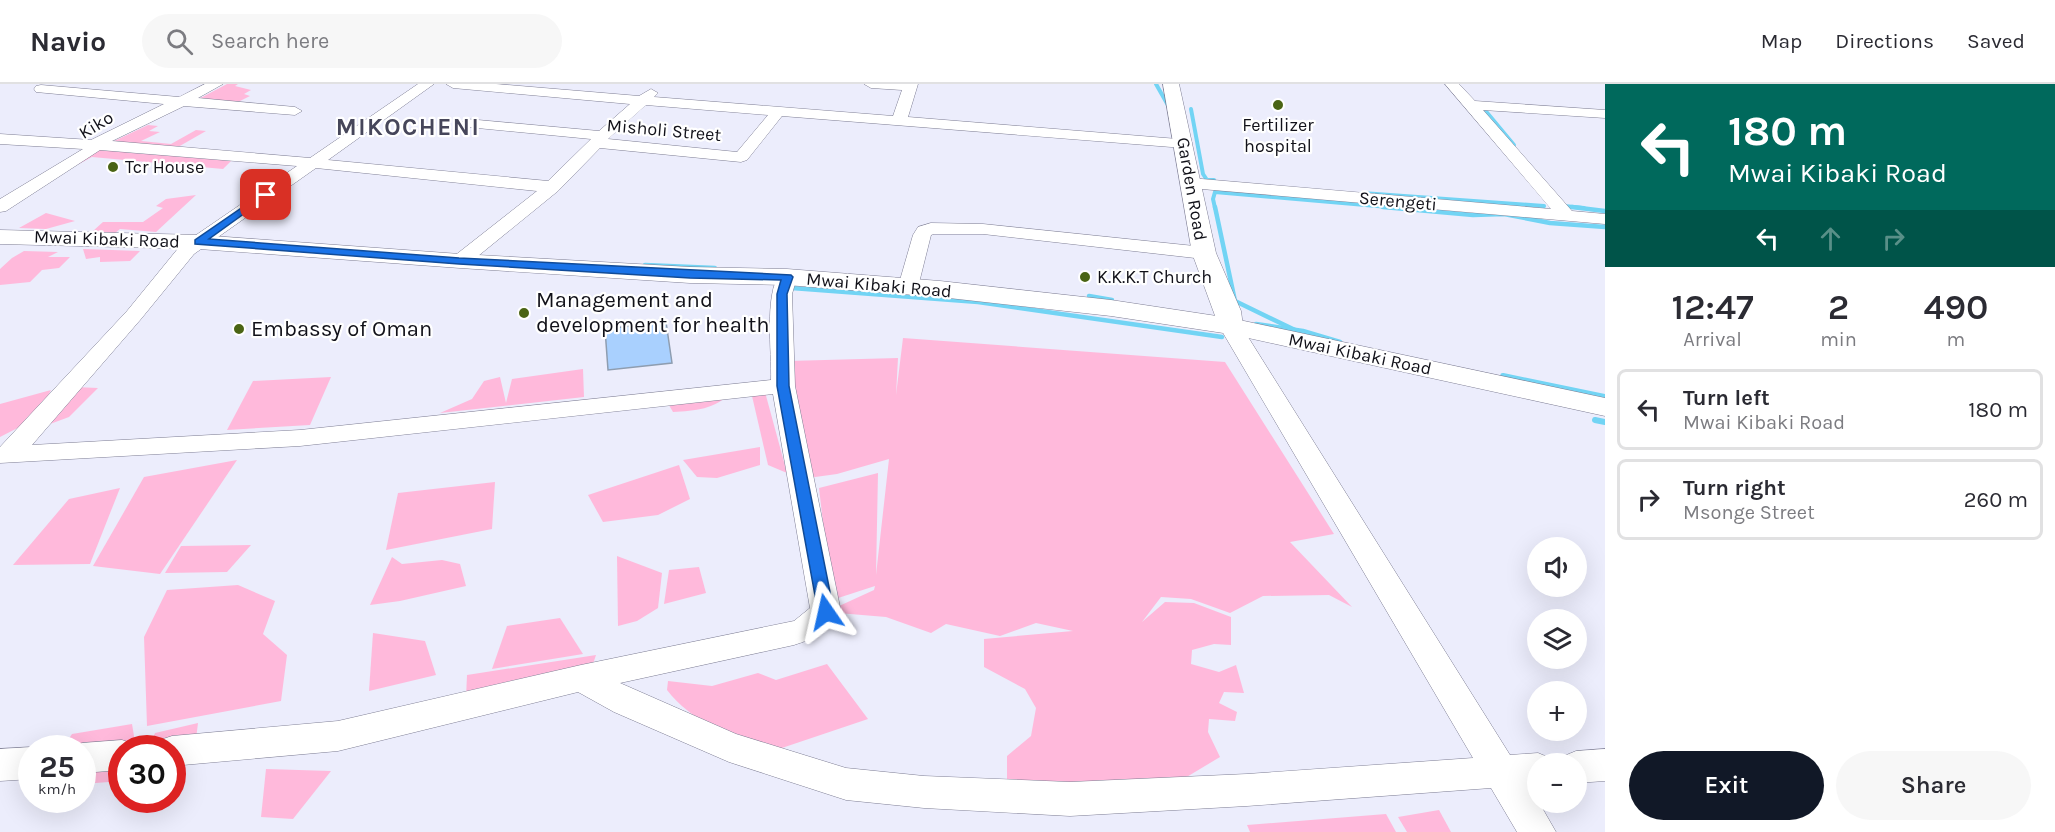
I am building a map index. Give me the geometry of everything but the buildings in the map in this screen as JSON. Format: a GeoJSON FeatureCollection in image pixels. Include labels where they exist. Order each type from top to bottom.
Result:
{"type":"FeatureCollection","features":[{"type":"Feature","properties":{"kind":"main road","name":"Mwai Kibaki Road"},"geometry":{"type":"LineString","coordinates":[[0,237],[199,242],[459,261],[787,277],[1111,308],[1230,326],[1605,407]]}},
{"type":"Feature","properties":{"kind":"street","name":"Kiko"},"geometry":{"type":"LineString","coordinates":[[0,207],[92,150],[95,144],[184,102],[216,84]]}},
{"type":"Feature","properties":{"kind":"street"},"geometry":{"type":"LineString","coordinates":[[5,454],[134,315],[187,250],[427,84]]}},
{"type":"Feature","properties":{"kind":"street"},"geometry":{"type":"LineString","coordinates":[[453,84],[562,89],[645,100],[1184,143]]}},
{"type":"Feature","properties":{"kind":"street"},"geometry":{"type":"LineString","coordinates":[[459,261],[552,187],[660,84]]}},
{"type":"Feature","properties":{"kind":"street"},"geometry":{"type":"LineString","coordinates":[[872,84],[910,85],[898,121]]}},
{"type":"Feature","properties":{"kind":"street","name":"Garden Road"},"geometry":{"type":"LineString","coordinates":[[1171,84],[1204,253],[1228,311],[1230,326]]}},
{"type":"Feature","properties":{"kind":"street"},"geometry":{"type":"LineString","coordinates":[[1452,84],[1567,216]]}},
{"type":"Feature","properties":{"kind":"street"},"geometry":{"type":"LineString","coordinates":[[41,89],[295,111]]}},
{"type":"Feature","properties":{"kind":"street"},"geometry":{"type":"LineString","coordinates":[[1470,105],[1605,114]]}},
{"type":"Feature","properties":{"kind":"street","name":"Misholi Street"},"geometry":{"type":"LineString","coordinates":[[600,140],[741,157],[778,111]]}},
{"type":"Feature","properties":{"kind":"street"},"geometry":{"type":"LineString","coordinates":[[467,123],[600,140]]}},
{"type":"Feature","properties":{"kind":"street"},"geometry":{"type":"LineString","coordinates":[[0,140],[95,144],[552,187]]}},
{"type":"Feature","properties":{"kind":"street","name":"Serengeti"},"geometry":{"type":"LineString","coordinates":[[1190,183],[1605,219]]}},
{"type":"Feature","properties":{"kind":"street"},"geometry":{"type":"LineString","coordinates":[[908,287],[922,235],[924,231],[931,228],[983,229],[1204,253]]}},
{"type":"Feature","properties":{"kind":"street"},"geometry":{"type":"LineString","coordinates":[[186,750],[338,736],[581,678],[809,628],[826,612],[783,386],[782,294],[787,277]]}},
{"type":"Feature","properties":{"kind":"street"},"geometry":{"type":"LineString","coordinates":[[1230,326],[1537,832]]}},
{"type":"Feature","properties":{"kind":"street"},"geometry":{"type":"LineString","coordinates":[[5,454],[300,438],[783,386]]}},
{"type":"Feature","properties":{"kind":"street"},"geometry":{"type":"LineString","coordinates":[[581,678],[626,702],[729,747],[846,784],[924,792],[1070,799],[1247,790],[1527,770]]}},
{"type":"Feature","properties":{"kind":"street"},"geometry":{"type":"LineString","coordinates":[[0,765],[18,764]]}},
{"type":"Feature","properties":{"kind":"street"},"geometry":{"type":"LineString","coordinates":[[1587,766],[1605,765]]}},
{"type":"Feature","properties":{"kind":"shaded area"},"geometry":{"type":"Polygon","coordinates":[[[227,84],[238,84],[235,86],[251,90],[244,94],[250,96],[232,105],[193,102],[227,84]]]}},
{"type":"Feature","properties":{"kind":"shaded area"},"geometry":{"type":"Polygon","coordinates":[[[148,125],[158,126],[149,131],[160,132],[141,141],[171,144],[196,130],[206,131],[178,147],[110,143],[148,125]]]}},
{"type":"Feature","properties":{"kind":"shaded area"},"geometry":{"type":"Polygon","coordinates":[[[104,146],[130,153],[236,156],[223,169],[92,157],[79,164],[61,168],[104,146]]]}},
{"type":"Feature","properties":{"kind":"shaded area"},"geometry":{"type":"Polygon","coordinates":[[[196,195],[156,232],[120,229],[115,233],[93,231],[103,222],[143,222],[163,208],[156,206],[166,199],[196,195]]]}},
{"type":"Feature","properties":{"kind":"shaded area"},"geometry":{"type":"Polygon","coordinates":[[[46,213],[75,221],[46,229],[19,228],[46,213]]]}},
{"type":"Feature","properties":{"kind":"shaded area"},"geometry":{"type":"Polygon","coordinates":[[[83,249],[140,251],[130,261],[100,262],[100,257],[86,259],[83,249]]]}},
{"type":"Feature","properties":{"kind":"shaded area"},"geometry":{"type":"Polygon","coordinates":[[[24,251],[58,252],[48,257],[70,257],[59,268],[42,270],[30,282],[0,285],[0,269],[24,251]]]}},
{"type":"Feature","properties":{"kind":"shaded area"},"geometry":{"type":"Polygon","coordinates":[[[903,338],[1225,362],[1334,534],[1290,542],[1352,607],[1329,595],[1263,596],[1230,613],[1191,599],[1161,597],[1142,622],[1165,602],[1194,603],[1231,617],[1231,645],[1214,644],[1192,650],[1191,664],[1219,672],[1236,665],[1244,693],[1224,692],[1219,703],[1237,712],[1235,721],[1209,719],[1208,732],[1220,757],[1185,778],[1007,788],[1007,756],[1031,736],[1036,708],[1025,689],[984,667],[984,639],[1073,631],[1036,623],[1000,636],[946,624],[931,633],[886,617],[826,612],[874,590],[875,586],[832,600],[819,488],[878,473],[876,575],[889,459],[837,474],[808,478],[788,361],[898,358],[896,395],[903,338]]]}},
{"type":"Feature","properties":{"kind":"shaded area"},"geometry":{"type":"Polygon","coordinates":[[[583,369],[584,397],[440,413],[472,399],[484,381],[500,377],[506,403],[512,379],[583,369]]]}},
{"type":"Feature","properties":{"kind":"shaded area"},"geometry":{"type":"Polygon","coordinates":[[[331,377],[310,425],[227,430],[253,381],[331,377]]]}},
{"type":"Feature","properties":{"kind":"shaded area"},"geometry":{"type":"Polygon","coordinates":[[[74,387],[98,388],[69,417],[42,427],[74,387]]]}},
{"type":"Feature","properties":{"kind":"shaded area"},"geometry":{"type":"Polygon","coordinates":[[[51,390],[37,418],[0,437],[0,404],[51,390]]]}},
{"type":"Feature","properties":{"kind":"shaded area"},"geometry":{"type":"Polygon","coordinates":[[[765,392],[787,473],[768,465],[752,396],[765,392]]]}},
{"type":"Feature","properties":{"kind":"shaded area"},"geometry":{"type":"Polygon","coordinates":[[[731,393],[711,406],[689,411],[673,412],[666,400],[731,393]]]}},
{"type":"Feature","properties":{"kind":"shaded area"},"geometry":{"type":"Polygon","coordinates":[[[760,447],[760,465],[717,478],[697,477],[683,460],[760,447]]]}},
{"type":"Feature","properties":{"kind":"shaded area"},"geometry":{"type":"Polygon","coordinates":[[[237,460],[160,574],[93,566],[144,477],[237,460]]]}},
{"type":"Feature","properties":{"kind":"shaded area"},"geometry":{"type":"Polygon","coordinates":[[[679,465],[690,499],[658,515],[603,522],[588,495],[679,465]]]}},
{"type":"Feature","properties":{"kind":"shaded area"},"geometry":{"type":"Polygon","coordinates":[[[495,482],[492,529],[386,550],[398,493],[495,482]]]}},
{"type":"Feature","properties":{"kind":"shaded area"},"geometry":{"type":"Polygon","coordinates":[[[120,488],[90,564],[13,565],[69,499],[120,488]]]}},
{"type":"Feature","properties":{"kind":"shaded area"},"geometry":{"type":"Polygon","coordinates":[[[251,545],[227,572],[165,573],[181,546],[251,545]]]}},
{"type":"Feature","properties":{"kind":"shaded area"},"geometry":{"type":"Polygon","coordinates":[[[617,556],[662,573],[658,608],[637,621],[618,626],[617,556]]]}},
{"type":"Feature","properties":{"kind":"shaded area"},"geometry":{"type":"Polygon","coordinates":[[[392,557],[402,564],[442,560],[460,564],[466,586],[400,601],[370,605],[392,557]]]}},
{"type":"Feature","properties":{"kind":"shaded area"},"geometry":{"type":"Polygon","coordinates":[[[699,567],[706,593],[664,604],[669,570],[699,567]]]}},
{"type":"Feature","properties":{"kind":"shaded area"},"geometry":{"type":"Polygon","coordinates":[[[238,585],[275,601],[263,634],[287,655],[281,701],[147,726],[144,637],[167,590],[238,585]]]}},
{"type":"Feature","properties":{"kind":"shaded area"},"geometry":{"type":"Polygon","coordinates":[[[560,618],[583,654],[492,669],[507,626],[560,618]]]}},
{"type":"Feature","properties":{"kind":"shaded area"},"geometry":{"type":"Polygon","coordinates":[[[373,633],[425,641],[436,675],[369,691],[373,633]]]}},
{"type":"Feature","properties":{"kind":"shaded area"},"geometry":{"type":"Polygon","coordinates":[[[596,655],[591,670],[466,698],[467,675],[596,655]]]}},
{"type":"Feature","properties":{"kind":"shaded area"},"geometry":{"type":"Polygon","coordinates":[[[827,664],[868,719],[767,753],[700,720],[667,690],[668,681],[712,686],[758,673],[776,680],[827,664]]]}},
{"type":"Feature","properties":{"kind":"shaded area"},"geometry":{"type":"Polygon","coordinates":[[[198,723],[196,739],[186,742],[186,735],[154,735],[198,723]]]}},
{"type":"Feature","properties":{"kind":"shaded area"},"geometry":{"type":"Polygon","coordinates":[[[132,724],[134,735],[108,735],[108,748],[96,748],[96,735],[72,734],[132,724]]]}},
{"type":"Feature","properties":{"kind":"shaded area"},"geometry":{"type":"Polygon","coordinates":[[[266,769],[331,771],[293,819],[261,817],[266,769]]]}},
{"type":"Feature","properties":{"kind":"shaded area"},"geometry":{"type":"Polygon","coordinates":[[[96,771],[108,771],[108,782],[96,783],[96,771]]]}},
{"type":"Feature","properties":{"kind":"shaded area"},"geometry":{"type":"Polygon","coordinates":[[[1439,810],[1451,832],[1407,832],[1398,817],[1439,810]]]}},
{"type":"Feature","properties":{"kind":"shaded area"},"geometry":{"type":"Polygon","coordinates":[[[1386,814],[1396,832],[1250,832],[1247,825],[1386,814]]]}},
{"type":"Feature","properties":{"kind":"waterway"},"geometry":{"type":"LineString","coordinates":[[1156,84],[1169,107]]}},
{"type":"Feature","properties":{"kind":"waterway"},"geometry":{"type":"LineString","coordinates":[[1191,109],[1203,174],[1207,180],[1214,180]]}},
{"type":"Feature","properties":{"kind":"waterway"},"geometry":{"type":"LineString","coordinates":[[1484,109],[1514,145]]}},
{"type":"Feature","properties":{"kind":"waterway"},"geometry":{"type":"LineString","coordinates":[[1215,208],[1213,199],[1215,192],[1400,208]]}},
{"type":"Feature","properties":{"kind":"waterway"},"geometry":{"type":"LineString","coordinates":[[1362,193],[1544,206]]}},
{"type":"Feature","properties":{"kind":"waterway"},"geometry":{"type":"LineString","coordinates":[[1564,206],[1584,208]]}},
{"type":"Feature","properties":{"kind":"waterway"},"geometry":{"type":"LineString","coordinates":[[1215,207],[1235,301],[1294,330]]}},
{"type":"Feature","properties":{"kind":"waterway"},"geometry":{"type":"LineString","coordinates":[[1383,207],[1473,215],[1504,214],[1550,223],[1605,227]]}},
{"type":"Feature","properties":{"kind":"waterway"},"geometry":{"type":"LineString","coordinates":[[1572,207],[1605,211]]}},
{"type":"Feature","properties":{"kind":"waterway"},"geometry":{"type":"LineString","coordinates":[[645,265],[715,268]]}},
{"type":"Feature","properties":{"kind":"waterway"},"geometry":{"type":"LineString","coordinates":[[792,288],[978,302],[1222,337]]}},
{"type":"Feature","properties":{"kind":"waterway"},"geometry":{"type":"LineString","coordinates":[[1089,296],[1112,300]]}},
{"type":"Feature","properties":{"kind":"waterway"},"geometry":{"type":"LineString","coordinates":[[1256,324],[1294,330]]}},
{"type":"Feature","properties":{"kind":"waterway"},"geometry":{"type":"LineString","coordinates":[[1294,330],[1340,342]]}},
{"type":"Feature","properties":{"kind":"waterway"},"geometry":{"type":"LineString","coordinates":[[1503,376],[1605,397]]}},
{"type":"Feature","properties":{"kind":"waterway"},"geometry":{"type":"LineString","coordinates":[[1595,420],[1605,422]]}},
{"type":"Feature","properties":{"kind":"place","name":"Fertilizer hospital"},"geometry":{"type":"Point","coordinates":[1278,105]}},
{"type":"Feature","properties":{"kind":"place","name":"Tcr House"},"geometry":{"type":"Point","coordinates":[113,167]}},
{"type":"Feature","properties":{"kind":"place","name":"K.K.K.T Church"},"geometry":{"type":"Point","coordinates":[1085,277]}},
{"type":"Feature","properties":{"kind":"place","name":"Management and development for health"},"geometry":{"type":"Point","coordinates":[524,313]}},
{"type":"Feature","properties":{"kind":"place","name":"Embassy of Oman"},"geometry":{"type":"Point","coordinates":[239,329]}},
{"type":"Feature","properties":{"kind":"district","name":"MIKOCHENI"},"geometry":{"type":"Point","coordinates":[408,127]}},
{"type":"Feature","properties":{"kind":"route"},"geometry":{"type":"LineString","coordinates":[[266,195],[199,242],[459,261],[787,277],[782,294],[783,386],[826,612]]}}]}
